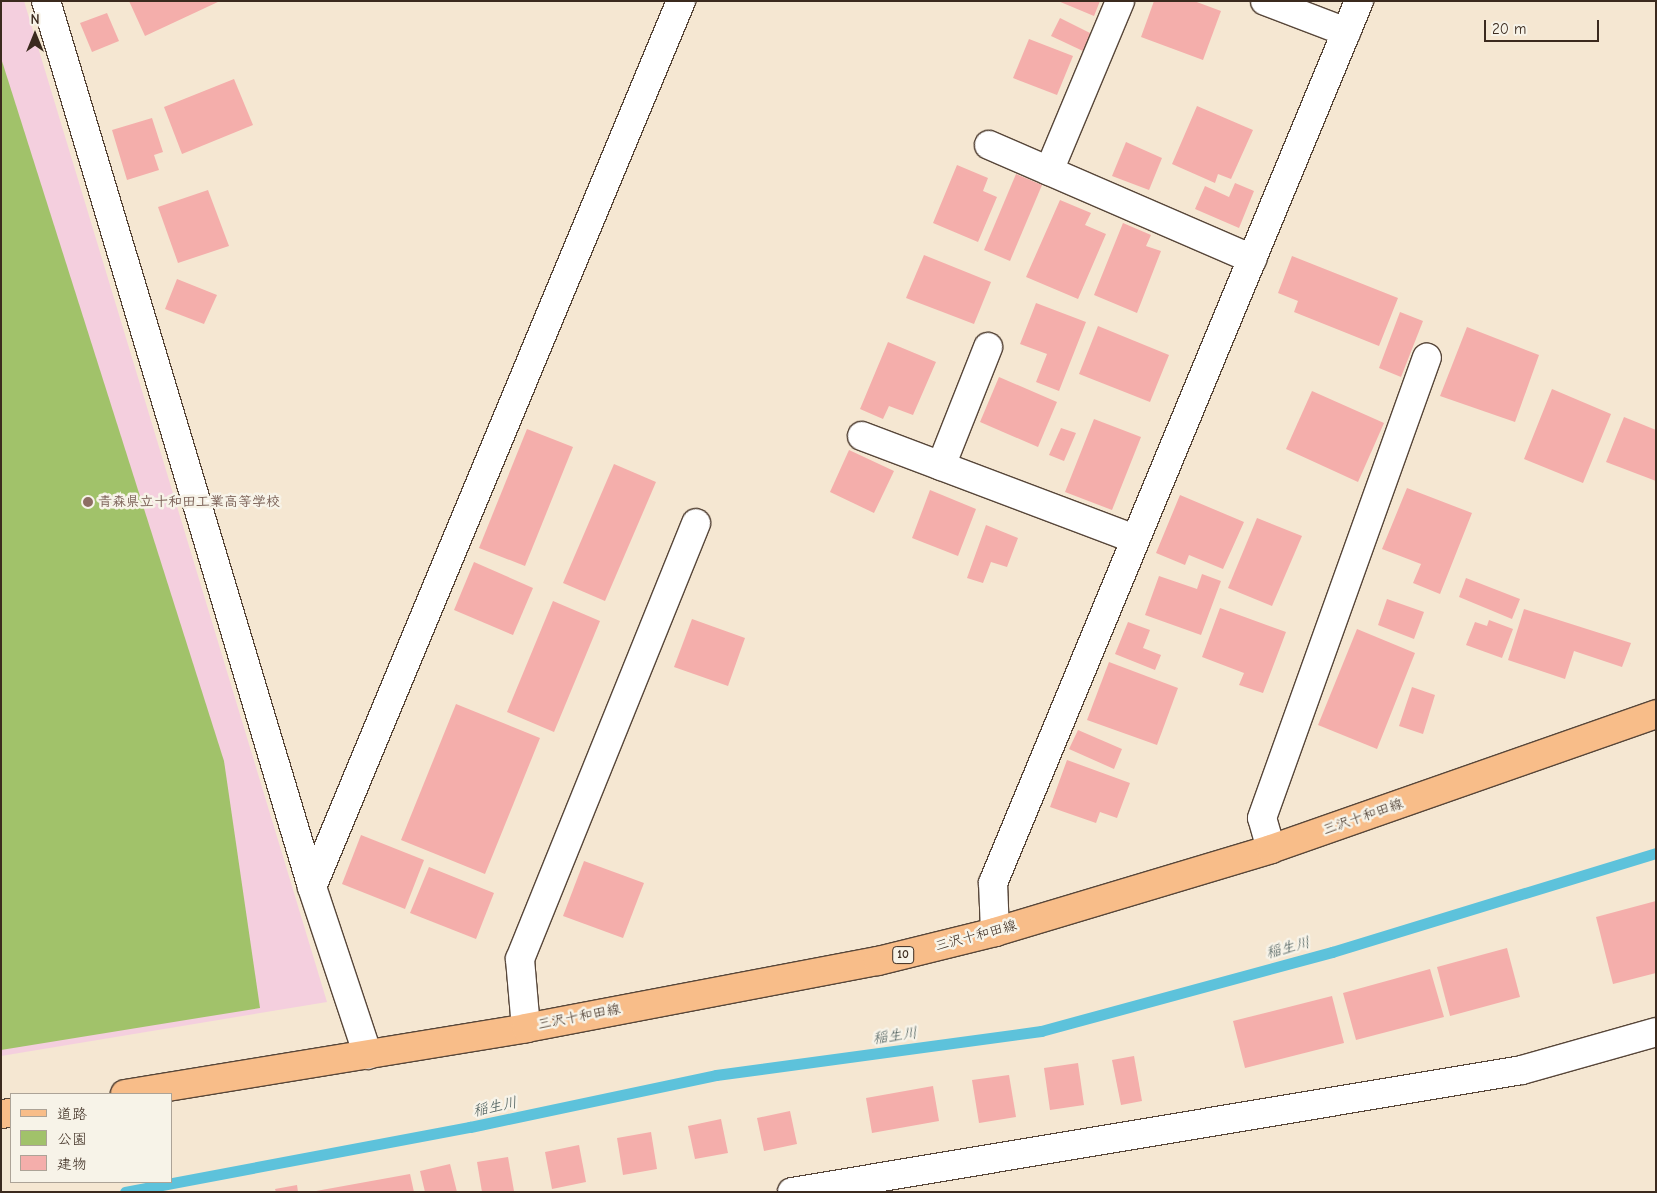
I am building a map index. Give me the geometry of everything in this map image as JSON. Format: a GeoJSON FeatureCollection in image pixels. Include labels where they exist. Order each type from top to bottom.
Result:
{"type":"FeatureCollection","features":[{"type":"Feature","properties":{"kind":"main road","name":"三沢十和田線"},"geometry":{"type":"LineString","coordinates":[[131,1093],[526,1028],[878,961],[995,932],[1272,849],[1656,714]]}},
{"type":"Feature","properties":{"kind":"street"},"geometry":{"type":"LineString","coordinates":[[46,1],[312,887],[368,1055]]}},
{"type":"Feature","properties":{"kind":"street"},"geometry":{"type":"LineString","coordinates":[[312,887],[681,1]]}},
{"type":"Feature","properties":{"kind":"street"},"geometry":{"type":"LineString","coordinates":[[1049,171],[1120,1]]}},
{"type":"Feature","properties":{"kind":"street"},"geometry":{"type":"LineString","coordinates":[[1265,1],[1346,32]]}},
{"type":"Feature","properties":{"kind":"street"},"geometry":{"type":"LineString","coordinates":[[995,932],[993,883],[1359,1]]}},
{"type":"Feature","properties":{"kind":"street"},"geometry":{"type":"LineString","coordinates":[[989,145],[1252,259]]}},
{"type":"Feature","properties":{"kind":"street"},"geometry":{"type":"LineString","coordinates":[[941,466],[988,347]]}},
{"type":"Feature","properties":{"kind":"street"},"geometry":{"type":"LineString","coordinates":[[1272,849],[1262,818],[1427,358]]}},
{"type":"Feature","properties":{"kind":"street"},"geometry":{"type":"LineString","coordinates":[[862,436],[1135,540]]}},
{"type":"Feature","properties":{"kind":"street"},"geometry":{"type":"LineString","coordinates":[[526,1028],[520,959],[696,523]]}},
{"type":"Feature","properties":{"kind":"street"},"geometry":{"type":"LineString","coordinates":[[792,1192],[934,1181],[1522,1070],[1656,1032]]}},
{"type":"Feature","properties":{"kind":"shaded area","name":"青森県立十和田工業高等学校"},"geometry":{"type":"Polygon","coordinates":[[[1,1],[24,1],[327,1002],[1,1056],[1,1]]]}},
{"type":"Feature","properties":{"kind":"green space","name":"青森県立十和田工業高等学校"},"geometry":{"type":"Polygon","coordinates":[[[1,58],[224,761],[260,1008],[1,1050],[1,58]]]}},
{"type":"Feature","properties":{"kind":"building"},"geometry":{"type":"Polygon","coordinates":[[[129,1],[220,1],[145,36],[129,1]]]}},
{"type":"Feature","properties":{"kind":"building"},"geometry":{"type":"Polygon","coordinates":[[[1058,1],[1100,1],[1094,16],[1058,1]]]}},
{"type":"Feature","properties":{"kind":"building"},"geometry":{"type":"Polygon","coordinates":[[[1154,1],[1194,1],[1221,11],[1203,60],[1141,37],[1154,1]]]}},
{"type":"Feature","properties":{"kind":"building"},"geometry":{"type":"Polygon","coordinates":[[[107,13],[119,41],[92,52],[80,23],[107,13]]]}},
{"type":"Feature","properties":{"kind":"building"},"geometry":{"type":"Polygon","coordinates":[[[1060,18],[1092,34],[1083,51],[1051,36],[1060,18]]]}},
{"type":"Feature","properties":{"kind":"building"},"geometry":{"type":"Polygon","coordinates":[[[1029,39],[1073,56],[1057,95],[1013,78],[1029,39]]]}},
{"type":"Feature","properties":{"kind":"building"},"geometry":{"type":"Polygon","coordinates":[[[234,79],[253,125],[182,154],[164,107],[234,79]]]}},
{"type":"Feature","properties":{"kind":"building"},"geometry":{"type":"Polygon","coordinates":[[[1197,106],[1253,130],[1231,179],[1218,174],[1215,183],[1172,164],[1197,106]]]}},
{"type":"Feature","properties":{"kind":"building"},"geometry":{"type":"Polygon","coordinates":[[[152,118],[163,152],[154,155],[159,170],[127,180],[112,130],[152,118]]]}},
{"type":"Feature","properties":{"kind":"building"},"geometry":{"type":"Polygon","coordinates":[[[1126,142],[1162,158],[1149,190],[1112,176],[1126,142]]]}},
{"type":"Feature","properties":{"kind":"building"},"geometry":{"type":"Polygon","coordinates":[[[957,165],[988,178],[983,191],[997,197],[978,242],[933,223],[957,165]]]}},
{"type":"Feature","properties":{"kind":"building"},"geometry":{"type":"Polygon","coordinates":[[[1016,174],[1042,185],[1010,261],[984,250],[1016,174]]]}},
{"type":"Feature","properties":{"kind":"building"},"geometry":{"type":"Polygon","coordinates":[[[1235,183],[1254,191],[1239,228],[1195,209],[1205,186],[1229,197],[1235,183]]]}},
{"type":"Feature","properties":{"kind":"building"},"geometry":{"type":"Polygon","coordinates":[[[208,190],[229,246],[178,263],[158,207],[208,190]]]}},
{"type":"Feature","properties":{"kind":"building"},"geometry":{"type":"Polygon","coordinates":[[[1060,200],[1091,213],[1085,225],[1106,234],[1078,299],[1026,277],[1060,200]]]}},
{"type":"Feature","properties":{"kind":"building"},"geometry":{"type":"Polygon","coordinates":[[[1123,223],[1151,235],[1146,246],[1161,251],[1137,313],[1094,295],[1123,223]]]}},
{"type":"Feature","properties":{"kind":"building"},"geometry":{"type":"Polygon","coordinates":[[[924,255],[991,282],[974,324],[906,298],[924,255]]]}},
{"type":"Feature","properties":{"kind":"building"},"geometry":{"type":"Polygon","coordinates":[[[1292,256],[1398,298],[1379,346],[1294,312],[1298,301],[1278,293],[1292,256]]]}},
{"type":"Feature","properties":{"kind":"building"},"geometry":{"type":"Polygon","coordinates":[[[177,279],[217,295],[204,324],[165,309],[177,279]]]}},
{"type":"Feature","properties":{"kind":"building"},"geometry":{"type":"Polygon","coordinates":[[[1036,303],[1086,322],[1059,391],[1036,382],[1047,354],[1020,344],[1036,303]]]}},
{"type":"Feature","properties":{"kind":"building"},"geometry":{"type":"Polygon","coordinates":[[[1400,312],[1423,321],[1401,377],[1379,368],[1400,312]]]}},
{"type":"Feature","properties":{"kind":"building"},"geometry":{"type":"Polygon","coordinates":[[[1098,326],[1169,355],[1150,402],[1079,374],[1098,326]]]}},
{"type":"Feature","properties":{"kind":"building"},"geometry":{"type":"Polygon","coordinates":[[[1467,327],[1539,355],[1515,422],[1440,396],[1467,327]]]}},
{"type":"Feature","properties":{"kind":"building"},"geometry":{"type":"Polygon","coordinates":[[[888,342],[936,362],[913,415],[889,406],[883,419],[860,409],[888,342]]]}},
{"type":"Feature","properties":{"kind":"building"},"geometry":{"type":"Polygon","coordinates":[[[999,377],[1057,402],[1038,447],[980,422],[999,377]]]}},
{"type":"Feature","properties":{"kind":"building"},"geometry":{"type":"Polygon","coordinates":[[[1552,389],[1611,414],[1583,483],[1524,459],[1552,389]]]}},
{"type":"Feature","properties":{"kind":"building"},"geometry":{"type":"Polygon","coordinates":[[[1312,391],[1384,423],[1358,482],[1286,449],[1312,391]]]}},
{"type":"Feature","properties":{"kind":"building"},"geometry":{"type":"Polygon","coordinates":[[[1624,417],[1656,430],[1656,481],[1606,462],[1624,417]]]}},
{"type":"Feature","properties":{"kind":"building"},"geometry":{"type":"Polygon","coordinates":[[[1094,419],[1141,437],[1112,510],[1065,492],[1094,419]]]}},
{"type":"Feature","properties":{"kind":"building"},"geometry":{"type":"Polygon","coordinates":[[[1061,428],[1076,433],[1064,461],[1049,455],[1061,428]]]}},
{"type":"Feature","properties":{"kind":"building"},"geometry":{"type":"Polygon","coordinates":[[[527,429],[573,447],[525,566],[479,548],[527,429]]]}},
{"type":"Feature","properties":{"kind":"building"},"geometry":{"type":"Polygon","coordinates":[[[849,450],[894,471],[874,513],[830,492],[849,450]]]}},
{"type":"Feature","properties":{"kind":"building"},"geometry":{"type":"Polygon","coordinates":[[[614,464],[656,482],[605,601],[563,583],[614,464]]]}},
{"type":"Feature","properties":{"kind":"building"},"geometry":{"type":"Polygon","coordinates":[[[1407,488],[1472,513],[1440,594],[1413,583],[1421,564],[1382,549],[1407,488]]]}},
{"type":"Feature","properties":{"kind":"building"},"geometry":{"type":"Polygon","coordinates":[[[930,490],[976,509],[958,556],[912,538],[930,490]]]}},
{"type":"Feature","properties":{"kind":"building"},"geometry":{"type":"Polygon","coordinates":[[[1180,495],[1244,522],[1223,569],[1189,555],[1185,565],[1156,553],[1180,495]]]}},
{"type":"Feature","properties":{"kind":"building"},"geometry":{"type":"Polygon","coordinates":[[[1257,518],[1302,536],[1272,606],[1228,588],[1257,518]]]}},
{"type":"Feature","properties":{"kind":"building"},"geometry":{"type":"Polygon","coordinates":[[[986,525],[1018,538],[1007,567],[991,562],[983,583],[967,578],[986,525]]]}},
{"type":"Feature","properties":{"kind":"building"},"geometry":{"type":"Polygon","coordinates":[[[474,562],[533,588],[513,635],[454,610],[474,562]]]}},
{"type":"Feature","properties":{"kind":"building"},"geometry":{"type":"Polygon","coordinates":[[[1202,574],[1221,581],[1201,635],[1145,615],[1159,576],[1197,589],[1202,574]]]}},
{"type":"Feature","properties":{"kind":"building"},"geometry":{"type":"Polygon","coordinates":[[[1466,578],[1520,599],[1512,619],[1459,597],[1466,578]]]}},
{"type":"Feature","properties":{"kind":"building"},"geometry":{"type":"Polygon","coordinates":[[[1387,599],[1424,612],[1414,639],[1378,625],[1387,599]]]}},
{"type":"Feature","properties":{"kind":"building"},"geometry":{"type":"Polygon","coordinates":[[[553,601],[600,621],[554,732],[507,712],[553,601]]]}},
{"type":"Feature","properties":{"kind":"building"},"geometry":{"type":"Polygon","coordinates":[[[1220,608],[1286,632],[1263,693],[1239,685],[1244,673],[1202,657],[1220,608]]]}},
{"type":"Feature","properties":{"kind":"building"},"geometry":{"type":"Polygon","coordinates":[[[1524,609],[1631,643],[1622,667],[1574,651],[1565,679],[1508,660],[1524,609]]]}},
{"type":"Feature","properties":{"kind":"building"},"geometry":{"type":"Polygon","coordinates":[[[692,619],[745,638],[728,686],[674,667],[692,619]]]}},
{"type":"Feature","properties":{"kind":"building"},"geometry":{"type":"Polygon","coordinates":[[[1489,620],[1513,629],[1502,658],[1466,645],[1475,622],[1487,626],[1489,620]]]}},
{"type":"Feature","properties":{"kind":"building"},"geometry":{"type":"Polygon","coordinates":[[[1128,622],[1150,630],[1143,648],[1161,655],[1155,670],[1115,654],[1128,622]]]}},
{"type":"Feature","properties":{"kind":"building"},"geometry":{"type":"Polygon","coordinates":[[[1357,629],[1415,653],[1377,749],[1318,725],[1357,629]]]}},
{"type":"Feature","properties":{"kind":"building"},"geometry":{"type":"Polygon","coordinates":[[[1109,662],[1178,688],[1157,745],[1087,720],[1109,662]]]}},
{"type":"Feature","properties":{"kind":"building"},"geometry":{"type":"Polygon","coordinates":[[[1412,687],[1435,695],[1423,734],[1399,726],[1412,687]]]}},
{"type":"Feature","properties":{"kind":"building"},"geometry":{"type":"Polygon","coordinates":[[[456,704],[540,738],[485,874],[401,840],[456,704]]]}},
{"type":"Feature","properties":{"kind":"building"},"geometry":{"type":"Polygon","coordinates":[[[1078,730],[1122,749],[1114,769],[1069,749],[1078,730]]]}},
{"type":"Feature","properties":{"kind":"building"},"geometry":{"type":"Polygon","coordinates":[[[1067,760],[1130,783],[1117,818],[1100,812],[1096,823],[1050,807],[1067,760]]]}},
{"type":"Feature","properties":{"kind":"building"},"geometry":{"type":"Polygon","coordinates":[[[361,835],[424,860],[405,909],[342,884],[361,835]]]}},
{"type":"Feature","properties":{"kind":"building"},"geometry":{"type":"Polygon","coordinates":[[[584,861],[644,883],[623,938],[563,916],[584,861]]]}},
{"type":"Feature","properties":{"kind":"building"},"geometry":{"type":"Polygon","coordinates":[[[429,867],[494,893],[476,939],[410,913],[429,867]]]}},
{"type":"Feature","properties":{"kind":"building"},"geometry":{"type":"Polygon","coordinates":[[[1656,901],[1656,973],[1613,984],[1596,917],[1656,901]]]}},
{"type":"Feature","properties":{"kind":"building"},"geometry":{"type":"Polygon","coordinates":[[[1507,948],[1520,997],[1450,1016],[1437,967],[1507,948]]]}},
{"type":"Feature","properties":{"kind":"building"},"geometry":{"type":"Polygon","coordinates":[[[1430,969],[1444,1017],[1356,1040],[1343,993],[1430,969]]]}},
{"type":"Feature","properties":{"kind":"building"},"geometry":{"type":"Polygon","coordinates":[[[1332,996],[1344,1043],[1245,1068],[1233,1021],[1332,996]]]}},
{"type":"Feature","properties":{"kind":"building"},"geometry":{"type":"Polygon","coordinates":[[[1134,1056],[1142,1101],[1121,1105],[1112,1060],[1134,1056]]]}},
{"type":"Feature","properties":{"kind":"building"},"geometry":{"type":"Polygon","coordinates":[[[1078,1063],[1084,1105],[1050,1110],[1044,1068],[1078,1063]]]}},
{"type":"Feature","properties":{"kind":"building"},"geometry":{"type":"Polygon","coordinates":[[[1009,1075],[1016,1117],[979,1123],[972,1080],[1009,1075]]]}},
{"type":"Feature","properties":{"kind":"building"},"geometry":{"type":"Polygon","coordinates":[[[933,1086],[939,1121],[872,1133],[866,1098],[933,1086]]]}},
{"type":"Feature","properties":{"kind":"building"},"geometry":{"type":"Polygon","coordinates":[[[790,1111],[797,1144],[764,1151],[757,1118],[790,1111]]]}},
{"type":"Feature","properties":{"kind":"building"},"geometry":{"type":"Polygon","coordinates":[[[721,1119],[728,1153],[695,1159],[688,1126],[721,1119]]]}},
{"type":"Feature","properties":{"kind":"building"},"geometry":{"type":"Polygon","coordinates":[[[651,1132],[657,1169],[623,1175],[617,1138],[651,1132]]]}},
{"type":"Feature","properties":{"kind":"building"},"geometry":{"type":"Polygon","coordinates":[[[579,1145],[586,1182],[552,1189],[545,1152],[579,1145]]]}},
{"type":"Feature","properties":{"kind":"building"},"geometry":{"type":"Polygon","coordinates":[[[508,1157],[514,1191],[482,1192],[477,1162],[508,1157]]]}},
{"type":"Feature","properties":{"kind":"building"},"geometry":{"type":"Polygon","coordinates":[[[450,1164],[457,1192],[425,1192],[420,1171],[450,1164]]]}},
{"type":"Feature","properties":{"kind":"building"},"geometry":{"type":"Polygon","coordinates":[[[410,1174],[414,1192],[316,1192],[316,1191],[410,1174]]]}},
{"type":"Feature","properties":{"kind":"building"},"geometry":{"type":"Polygon","coordinates":[[[297,1185],[298,1192],[276,1192],[275,1189],[297,1185]]]}},
{"type":"Feature","properties":{"kind":"waterway","name":"稲生川"},"geometry":{"type":"LineString","coordinates":[[125,1192],[470,1127],[716,1075],[1041,1031],[1332,952],[1656,853]]}},
{"type":"Feature","properties":{"kind":"place","name":"青森県立十和田工業高等学校"},"geometry":{"type":"Point","coordinates":[88,502]}}]}
